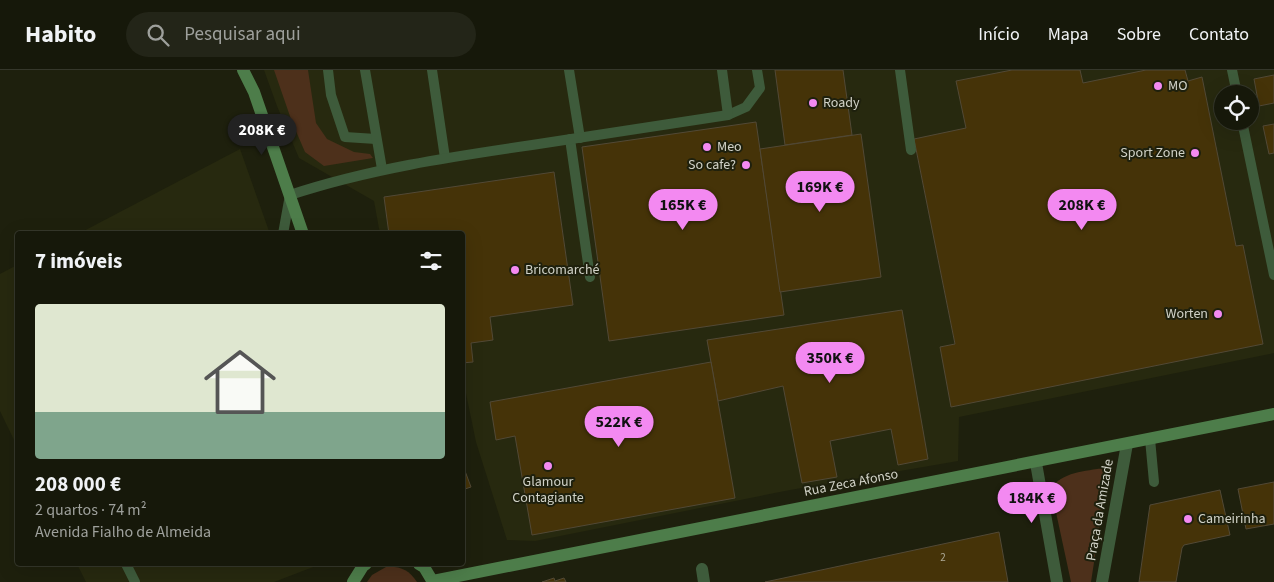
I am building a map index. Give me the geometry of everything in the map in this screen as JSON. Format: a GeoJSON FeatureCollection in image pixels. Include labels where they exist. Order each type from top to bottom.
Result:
{"type":"FeatureCollection","features":[{"type":"Feature","properties":{"kind":"main road"},"geometry":{"type":"LineString","coordinates":[[243,70],[254,92],[302,231]]}},
{"type":"Feature","properties":{"kind":"main road","name":"Rua Zeca Afonso"},"geometry":{"type":"LineString","coordinates":[[433,582],[1274,414]]}},
{"type":"Feature","properties":{"kind":"main road"},"geometry":{"type":"LineString","coordinates":[[352,581],[364,566]]}},
{"type":"Feature","properties":{"kind":"main road"},"geometry":{"type":"LineString","coordinates":[[423,566],[433,582]]}},
{"type":"Feature","properties":{"kind":"street","name":"Praça da Amizade"},"geometry":{"type":"LineString","coordinates":[[1102,582],[1127,444]]}},
{"type":"Feature","properties":{"kind":"street"},"geometry":{"type":"LineString","coordinates":[[1036,463],[1057,582]]}},
{"type":"Feature","properties":{"kind":"street"},"geometry":{"type":"LineString","coordinates":[[702,569],[704,582]]}},
{"type":"Feature","properties":{"kind":"lane"},"geometry":{"type":"LineString","coordinates":[[328,70],[331,95],[345,137],[376,139]]}},
{"type":"Feature","properties":{"kind":"lane"},"geometry":{"type":"LineString","coordinates":[[365,70],[382,169]]}},
{"type":"Feature","properties":{"kind":"lane"},"geometry":{"type":"LineString","coordinates":[[432,70],[445,158]]}},
{"type":"Feature","properties":{"kind":"lane"},"geometry":{"type":"LineString","coordinates":[[569,70],[590,278]]}},
{"type":"Feature","properties":{"kind":"lane"},"geometry":{"type":"LineString","coordinates":[[722,70],[728,115]]}},
{"type":"Feature","properties":{"kind":"lane"},"geometry":{"type":"LineString","coordinates":[[284,231],[290,195],[320,185],[382,169],[445,158],[728,115],[746,107],[760,88],[756,70]]}},
{"type":"Feature","properties":{"kind":"lane"},"geometry":{"type":"LineString","coordinates":[[900,70],[911,150]]}},
{"type":"Feature","properties":{"kind":"lane"},"geometry":{"type":"LineString","coordinates":[[1232,70],[1235,85]]}},
{"type":"Feature","properties":{"kind":"lane"},"geometry":{"type":"LineString","coordinates":[[1244,130],[1274,275]]}},
{"type":"Feature","properties":{"kind":"lane"},"geometry":{"type":"LineString","coordinates":[[1150,439],[1154,482]]}},
{"type":"Feature","properties":{"kind":"lane"},"geometry":{"type":"LineString","coordinates":[[127,566],[135,582]]}},
{"type":"Feature","properties":{"kind":"shaded area"},"geometry":{"type":"Polygon","coordinates":[[[264,70],[1274,70],[1274,353],[959,417],[958,461],[790,490],[535,541],[507,540],[476,442],[465,389],[465,231],[379,231],[374,201],[299,158],[264,70]]]}},
{"type":"Feature","properties":{"kind":"shaded area"},"geometry":{"type":"Polygon","coordinates":[[[274,70],[308,70],[316,123],[327,139],[354,152],[370,154],[373,158],[324,166],[305,152],[292,122],[274,70]]]}},
{"type":"Feature","properties":{"kind":"shaded area"},"geometry":{"type":"Polygon","coordinates":[[[240,149],[269,231],[84,231],[240,149]]]}},
{"type":"Feature","properties":{"kind":"shaded area"},"geometry":{"type":"Polygon","coordinates":[[[15,266],[15,442],[0,411],[0,274],[15,266]]]}},
{"type":"Feature","properties":{"kind":"shaded area"},"geometry":{"type":"Polygon","coordinates":[[[1104,468],[1108,471],[1091,582],[1071,582],[1051,489],[1055,483],[1067,476],[1082,471],[1104,468]]]}},
{"type":"Feature","properties":{"kind":"shaded area"},"geometry":{"type":"Polygon","coordinates":[[[78,566],[316,566],[274,582],[86,582],[78,566]]]}},
{"type":"Feature","properties":{"kind":"shaded area"},"geometry":{"type":"Polygon","coordinates":[[[386,567],[396,567],[404,570],[411,574],[417,582],[367,582],[372,575],[386,567]]]}},
{"type":"Feature","properties":{"kind":"building","name":"Roady"},"geometry":{"type":"Polygon","coordinates":[[[775,70],[843,70],[852,135],[785,145],[775,70]]]}},
{"type":"Feature","properties":{"kind":"building"},"geometry":{"type":"Polygon","coordinates":[[[1012,70],[1080,70],[1083,83],[1146,70],[1185,70],[1188,81],[1202,77],[1236,246],[1243,245],[1263,344],[951,407],[940,347],[955,344],[914,139],[966,128],[956,81],[1012,70]]]}},
{"type":"Feature","properties":{"kind":"building"},"geometry":{"type":"Polygon","coordinates":[[[1274,75],[1274,103],[1259,106],[1259,85],[1255,85],[1254,79],[1274,75]]]}},
{"type":"Feature","properties":{"kind":"building"},"geometry":{"type":"Polygon","coordinates":[[[756,122],[784,315],[609,341],[582,147],[756,122]]]}},
{"type":"Feature","properties":{"kind":"building"},"geometry":{"type":"Polygon","coordinates":[[[1274,124],[1274,153],[1269,154],[1263,126],[1274,124]]]}},
{"type":"Feature","properties":{"kind":"building"},"geometry":{"type":"Polygon","coordinates":[[[861,134],[881,277],[780,292],[760,149],[861,134]]]}},
{"type":"Feature","properties":{"kind":"building","name":"Bricomarché"},"geometry":{"type":"Polygon","coordinates":[[[554,172],[573,305],[490,317],[493,340],[471,343],[473,362],[465,363],[465,231],[389,231],[384,197],[554,172]]]}},
{"type":"Feature","properties":{"kind":"building"},"geometry":{"type":"Polygon","coordinates":[[[902,310],[928,459],[898,465],[891,429],[830,441],[837,477],[802,483],[783,386],[718,401],[707,340],[902,310]]]}},
{"type":"Feature","properties":{"kind":"building"},"geometry":{"type":"Polygon","coordinates":[[[711,362],[735,498],[532,535],[515,436],[496,440],[490,402],[711,362]]]}},
{"type":"Feature","properties":{"kind":"building"},"geometry":{"type":"Polygon","coordinates":[[[465,471],[471,487],[465,489],[465,471]]]}},
{"type":"Feature","properties":{"kind":"building"},"geometry":{"type":"Polygon","coordinates":[[[1274,482],[1274,524],[1246,529],[1238,489],[1274,482]]]}},
{"type":"Feature","properties":{"kind":"building"},"geometry":{"type":"Polygon","coordinates":[[[1220,490],[1230,535],[1184,545],[1176,582],[1139,582],[1150,505],[1220,490]]]}},
{"type":"Feature","properties":{"kind":"building"},"geometry":{"type":"Polygon","coordinates":[[[999,532],[1008,582],[765,582],[999,532]]]}},
{"type":"Feature","properties":{"kind":"building"},"geometry":{"type":"Polygon","coordinates":[[[554,578],[555,581],[564,578],[566,582],[542,582],[554,578]]]}},
{"type":"Feature","properties":{"kind":"place","name":"MO"},"geometry":{"type":"Point","coordinates":[1158,86]}},
{"type":"Feature","properties":{"kind":"place","name":"Roady"},"geometry":{"type":"Point","coordinates":[813,103]}},
{"type":"Feature","properties":{"kind":"place","name":"Meo"},"geometry":{"type":"Point","coordinates":[707,147]}},
{"type":"Feature","properties":{"kind":"place","name":"Sport Zone"},"geometry":{"type":"Point","coordinates":[1195,153]}},
{"type":"Feature","properties":{"kind":"place","name":"So cafe?"},"geometry":{"type":"Point","coordinates":[746,165]}},
{"type":"Feature","properties":{"kind":"place","name":"Bricomarché"},"geometry":{"type":"Point","coordinates":[515,270]}},
{"type":"Feature","properties":{"kind":"place","name":"Worten"},"geometry":{"type":"Point","coordinates":[1218,314]}},
{"type":"Feature","properties":{"kind":"place","name":"Glamour Contagiante"},"geometry":{"type":"Point","coordinates":[548,466]}},
{"type":"Feature","properties":{"kind":"place","name":"Cameirinha"},"geometry":{"type":"Point","coordinates":[1188,519]}}]}
